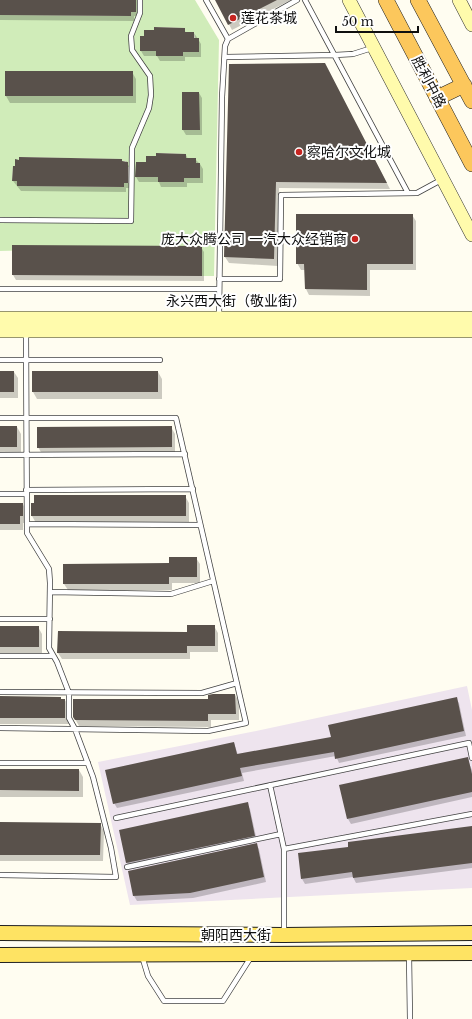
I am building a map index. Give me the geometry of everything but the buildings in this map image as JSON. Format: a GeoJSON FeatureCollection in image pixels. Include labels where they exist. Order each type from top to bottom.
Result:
{"type":"FeatureCollection","features":[{"type":"Feature","properties":{"kind":"highway","name":"胜利中路"},"geometry":{"type":"LineString","coordinates":[[386,0],[472,164]]}},
{"type":"Feature","properties":{"kind":"highway","name":"胜利中路"},"geometry":{"type":"LineString","coordinates":[[418,0],[468,83],[472,101]]}},
{"type":"Feature","properties":{"kind":"highway"},"geometry":{"type":"LineString","coordinates":[[437,98],[468,83]]}},
{"type":"Feature","properties":{"kind":"main road"},"geometry":{"type":"LineString","coordinates":[[349,0],[472,235]]}},
{"type":"Feature","properties":{"kind":"main road"},"geometry":{"type":"LineString","coordinates":[[459,0],[472,25]]}},
{"type":"Feature","properties":{"kind":"main road","name":"永兴西大街（敬业街）"},"geometry":{"type":"LineString","coordinates":[[0,318],[472,318]]}},
{"type":"Feature","properties":{"kind":"main road"},"geometry":{"type":"LineString","coordinates":[[0,331],[472,331]]}},
{"type":"Feature","properties":{"kind":"main road","name":"朝阳西大街"},"geometry":{"type":"LineString","coordinates":[[0,933],[284,935],[472,934]]}},
{"type":"Feature","properties":{"kind":"main road","name":"朝阳西大街"},"geometry":{"type":"LineString","coordinates":[[0,955],[472,953]]}},
{"type":"Feature","properties":{"kind":"lane"},"geometry":{"type":"LineString","coordinates":[[0,220],[132,221],[132,148],[149,108],[151,95],[150,76],[132,50],[130,36],[140,13],[140,0]]}},
{"type":"Feature","properties":{"kind":"lane"},"geometry":{"type":"LineString","coordinates":[[206,0],[228,39]]}},
{"type":"Feature","properties":{"kind":"lane"},"geometry":{"type":"LineString","coordinates":[[219,317],[225,46],[228,39],[297,0]]}},
{"type":"Feature","properties":{"kind":"lane"},"geometry":{"type":"LineString","coordinates":[[305,0],[408,194]]}},
{"type":"Feature","properties":{"kind":"lane"},"geometry":{"type":"LineString","coordinates":[[224,57],[354,54],[374,47]]}},
{"type":"Feature","properties":{"kind":"lane"},"geometry":{"type":"LineString","coordinates":[[219,279],[280,279],[281,195],[417,194],[443,180]]}},
{"type":"Feature","properties":{"kind":"lane"},"geometry":{"type":"LineString","coordinates":[[0,289],[219,289]]}},
{"type":"Feature","properties":{"kind":"lane"},"geometry":{"type":"LineString","coordinates":[[0,875],[116,878],[111,848],[93,777],[69,718],[69,692],[49,648],[49,569],[27,533],[26,331]]}},
{"type":"Feature","properties":{"kind":"lane"},"geometry":{"type":"LineString","coordinates":[[0,360],[160,360]]}},
{"type":"Feature","properties":{"kind":"lane"},"geometry":{"type":"LineString","coordinates":[[0,418],[176,418],[246,723],[208,731],[0,728]]}},
{"type":"Feature","properties":{"kind":"lane"},"geometry":{"type":"LineString","coordinates":[[0,455],[185,454]]}},
{"type":"Feature","properties":{"kind":"lane"},"geometry":{"type":"LineString","coordinates":[[0,494],[26,492],[193,489]]}},
{"type":"Feature","properties":{"kind":"lane"},"geometry":{"type":"LineString","coordinates":[[27,524],[200,525]]}},
{"type":"Feature","properties":{"kind":"lane"},"geometry":{"type":"LineString","coordinates":[[50,592],[171,594],[213,581]]}},
{"type":"Feature","properties":{"kind":"lane"},"geometry":{"type":"LineString","coordinates":[[0,619],[50,619]]}},
{"type":"Feature","properties":{"kind":"lane"},"geometry":{"type":"LineString","coordinates":[[0,656],[53,656]]}},
{"type":"Feature","properties":{"kind":"lane"},"geometry":{"type":"LineString","coordinates":[[0,692],[202,693],[237,683]]}},
{"type":"Feature","properties":{"kind":"lane"},"geometry":{"type":"LineString","coordinates":[[116,818],[468,743],[472,758]]}},
{"type":"Feature","properties":{"kind":"lane"},"geometry":{"type":"LineString","coordinates":[[0,763],[88,763]]}},
{"type":"Feature","properties":{"kind":"lane"},"geometry":{"type":"LineString","coordinates":[[270,785],[284,849],[284,935]]}},
{"type":"Feature","properties":{"kind":"lane"},"geometry":{"type":"LineString","coordinates":[[284,849],[472,814]]}},
{"type":"Feature","properties":{"kind":"lane"},"geometry":{"type":"LineString","coordinates":[[127,867],[281,834]]}},
{"type":"Feature","properties":{"kind":"lane"},"geometry":{"type":"LineString","coordinates":[[409,953],[410,1019]]}},
{"type":"Feature","properties":{"kind":"lane"},"geometry":{"type":"LineString","coordinates":[[142,955],[148,976],[164,1001],[223,1001],[252,954]]}},
{"type":"Feature","properties":{"kind":"shaded area"},"geometry":{"type":"Polygon","coordinates":[[[467,686],[472,710],[472,888],[130,905],[98,762],[256,731],[467,686]]]}},
{"type":"Feature","properties":{"kind":"green space"},"geometry":{"type":"Polygon","coordinates":[[[136,0],[195,0],[219,40],[214,276],[202,276],[202,246],[0,251],[0,15],[131,16],[131,12],[136,11],[136,0]],[[155,27],[154,30],[144,30],[144,36],[140,36],[140,51],[156,51],[156,56],[183,56],[183,52],[199,52],[199,38],[195,38],[194,32],[185,32],[185,28],[155,27]],[[156,153],[156,156],[146,156],[146,162],[142,162],[142,177],[158,177],[158,182],[184,182],[184,178],[200,178],[200,164],[196,163],[196,158],[186,158],[186,154],[156,153]],[[19,157],[19,160],[15,160],[15,166],[13,166],[12,181],[17,181],[17,186],[123,187],[124,183],[129,183],[129,167],[126,167],[126,161],[122,161],[122,159],[19,157]]]}},
{"type":"Feature","properties":{"kind":"place","name":"莲花茶城"},"geometry":{"type":"Point","coordinates":[233,18]}},
{"type":"Feature","properties":{"kind":"place","name":"察哈尔文化城"},"geometry":{"type":"Point","coordinates":[299,152]}},
{"type":"Feature","properties":{"kind":"place","name":"庞大众腾公司 一汽大众经销商"},"geometry":{"type":"Point","coordinates":[355,239]}}]}
